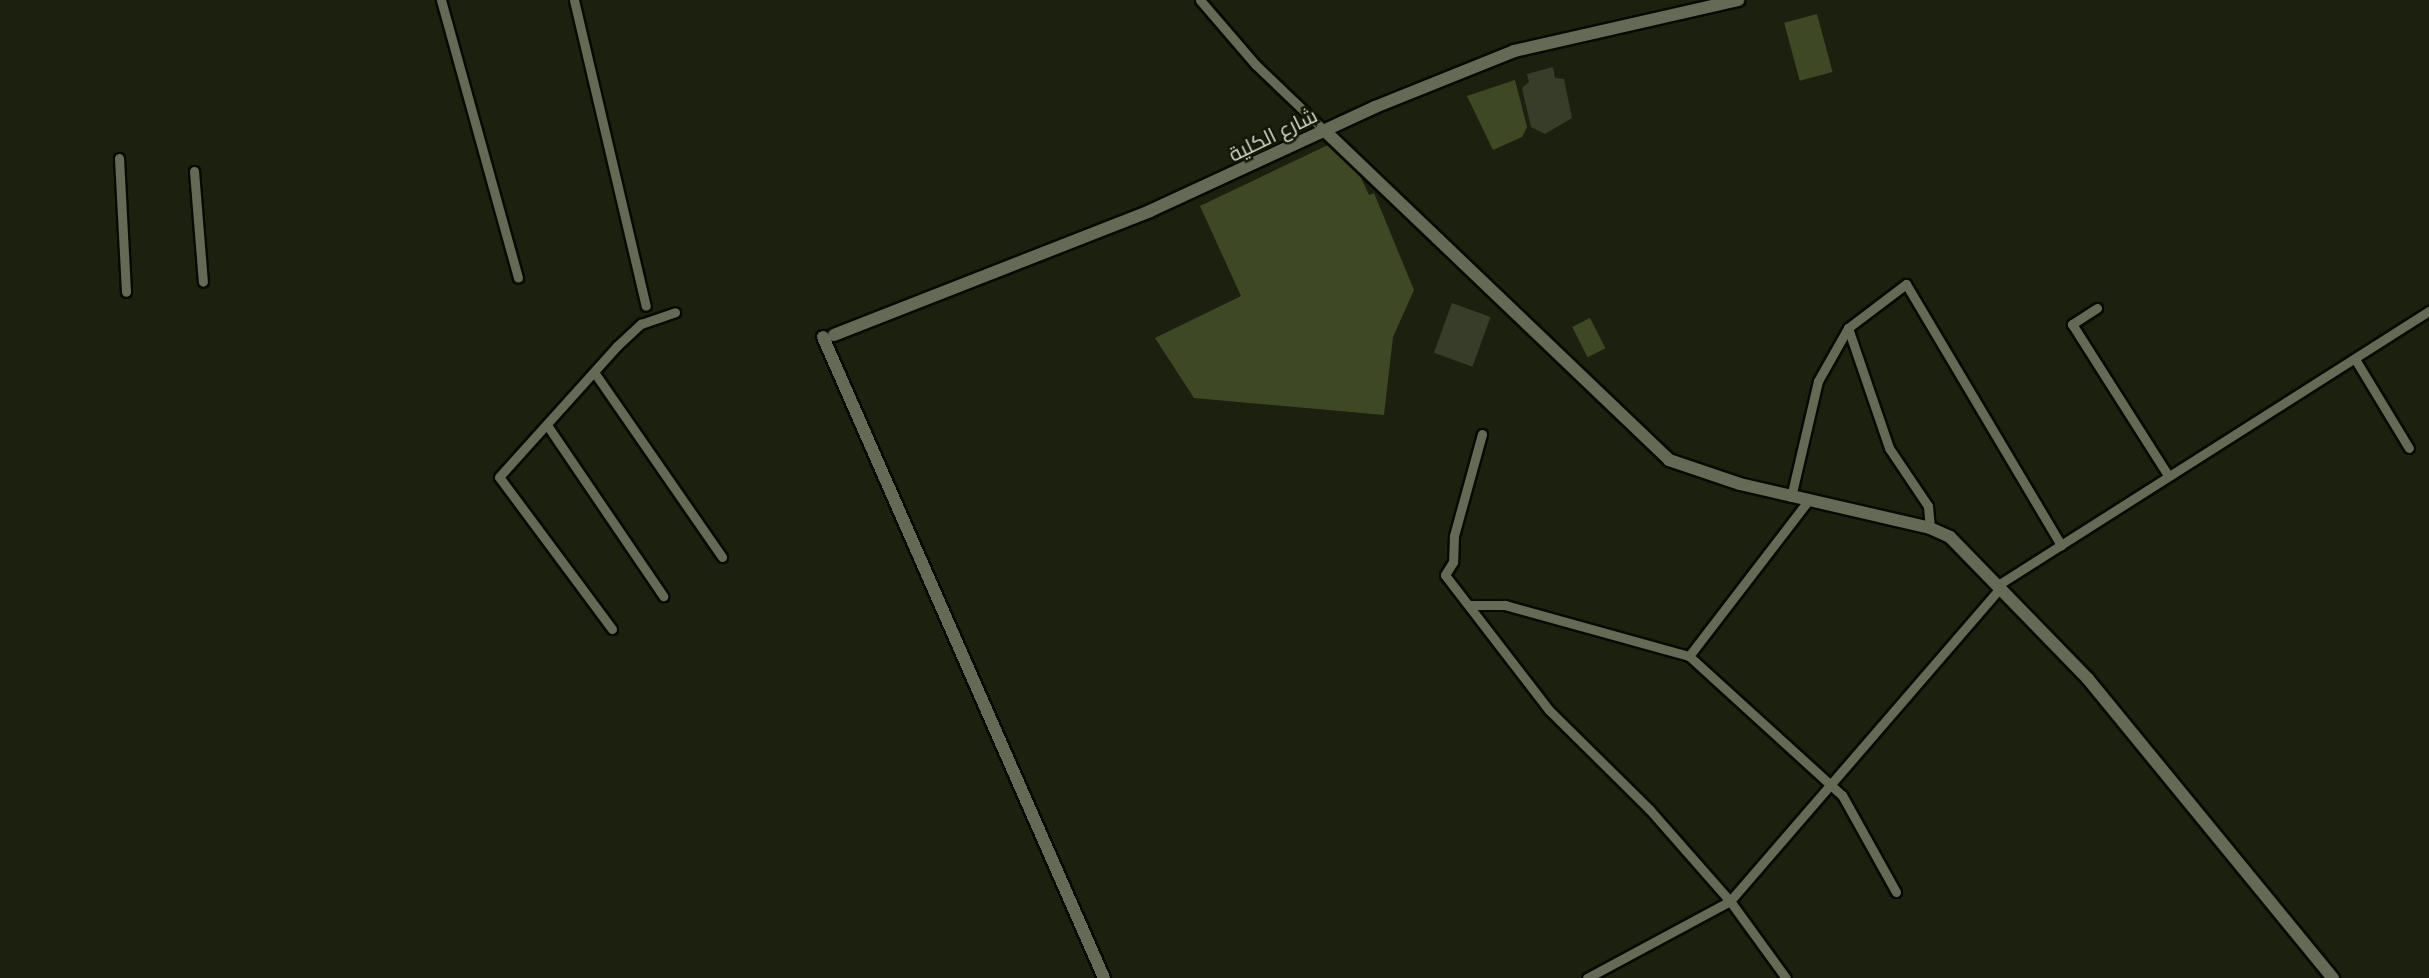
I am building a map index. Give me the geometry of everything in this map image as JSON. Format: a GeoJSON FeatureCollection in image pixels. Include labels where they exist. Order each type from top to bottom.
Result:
{"type":"FeatureCollection","features":[{"type":"Feature","properties":{"kind":"street"},"geometry":{"type":"LineString","coordinates":[[441,0],[518,277]]}},
{"type":"Feature","properties":{"kind":"street"},"geometry":{"type":"LineString","coordinates":[[573,0],[646,306]]}},
{"type":"Feature","properties":{"kind":"street"},"geometry":{"type":"LineString","coordinates":[[1200,0],[1255,65],[1669,460],[1791,498],[1930,528],[1950,537],[2088,679],[2333,978]]}},
{"type":"Feature","properties":{"kind":"street","name":"شارع الكلية"},"geometry":{"type":"LineString","coordinates":[[1104,978],[828,336],[1150,211],[1325,131],[1514,51],[1738,0]]}},
{"type":"Feature","properties":{"kind":"street"},"geometry":{"type":"LineString","coordinates":[[119,158],[127,292]]}},
{"type":"Feature","properties":{"kind":"street"},"geometry":{"type":"LineString","coordinates":[[194,171],[203,282]]}},
{"type":"Feature","properties":{"kind":"street"},"geometry":{"type":"LineString","coordinates":[[1791,498],[1818,381],[1848,328],[1906,284],[2060,545]]}},
{"type":"Feature","properties":{"kind":"street"},"geometry":{"type":"LineString","coordinates":[[2097,308],[2072,324],[2168,475]]}},
{"type":"Feature","properties":{"kind":"street"},"geometry":{"type":"LineString","coordinates":[[1587,978],[1730,901],[1999,586],[2168,475],[2429,311]]}},
{"type":"Feature","properties":{"kind":"street"},"geometry":{"type":"LineString","coordinates":[[612,629],[499,477],[641,324],[674,312]]}},
{"type":"Feature","properties":{"kind":"street"},"geometry":{"type":"LineString","coordinates":[[1848,328],[1889,448],[1928,506],[1930,528]]}},
{"type":"Feature","properties":{"kind":"street"},"geometry":{"type":"LineString","coordinates":[[2355,359],[2409,448]]}},
{"type":"Feature","properties":{"kind":"street"},"geometry":{"type":"LineString","coordinates":[[594,372],[722,557]]}},
{"type":"Feature","properties":{"kind":"street"},"geometry":{"type":"LineString","coordinates":[[547,425],[663,596]]}},
{"type":"Feature","properties":{"kind":"street"},"geometry":{"type":"LineString","coordinates":[[1482,434],[1454,536],[1453,562],[1445,575],[1471,605],[1549,710],[1650,810],[1730,901],[1786,978]]}},
{"type":"Feature","properties":{"kind":"street"},"geometry":{"type":"LineString","coordinates":[[1689,656],[1808,501]]}},
{"type":"Feature","properties":{"kind":"street"},"geometry":{"type":"LineString","coordinates":[[1471,605],[1505,606],[1689,656],[1830,783],[1855,814],[1896,892]]}},
{"type":"Feature","properties":{"kind":"green space"},"geometry":{"type":"Polygon","coordinates":[[[1817,14],[1833,72],[1800,81],[1784,23],[1817,14]]]}},
{"type":"Feature","properties":{"kind":"green space"},"geometry":{"type":"Polygon","coordinates":[[[1515,80],[1527,127],[1522,137],[1493,150],[1467,96],[1515,80]]]}},
{"type":"Feature","properties":{"kind":"green space"},"geometry":{"type":"Polygon","coordinates":[[[1330,144],[1355,165],[1369,195],[1374,193],[1414,290],[1393,337],[1384,415],[1194,398],[1155,338],[1241,296],[1200,206],[1330,144]]]}},
{"type":"Feature","properties":{"kind":"green space"},"geometry":{"type":"Polygon","coordinates":[[[1590,318],[1605,348],[1588,357],[1572,327],[1590,318]]]}},
{"type":"Feature","properties":{"kind":"building"},"geometry":{"type":"Polygon","coordinates":[[[1553,67],[1555,78],[1564,79],[1572,118],[1545,134],[1531,127],[1522,88],[1529,82],[1527,74],[1553,67]]]}},
{"type":"Feature","properties":{"kind":"building"},"geometry":{"type":"Polygon","coordinates":[[[1452,303],[1491,317],[1472,367],[1434,353],[1452,303]]]}}]}
